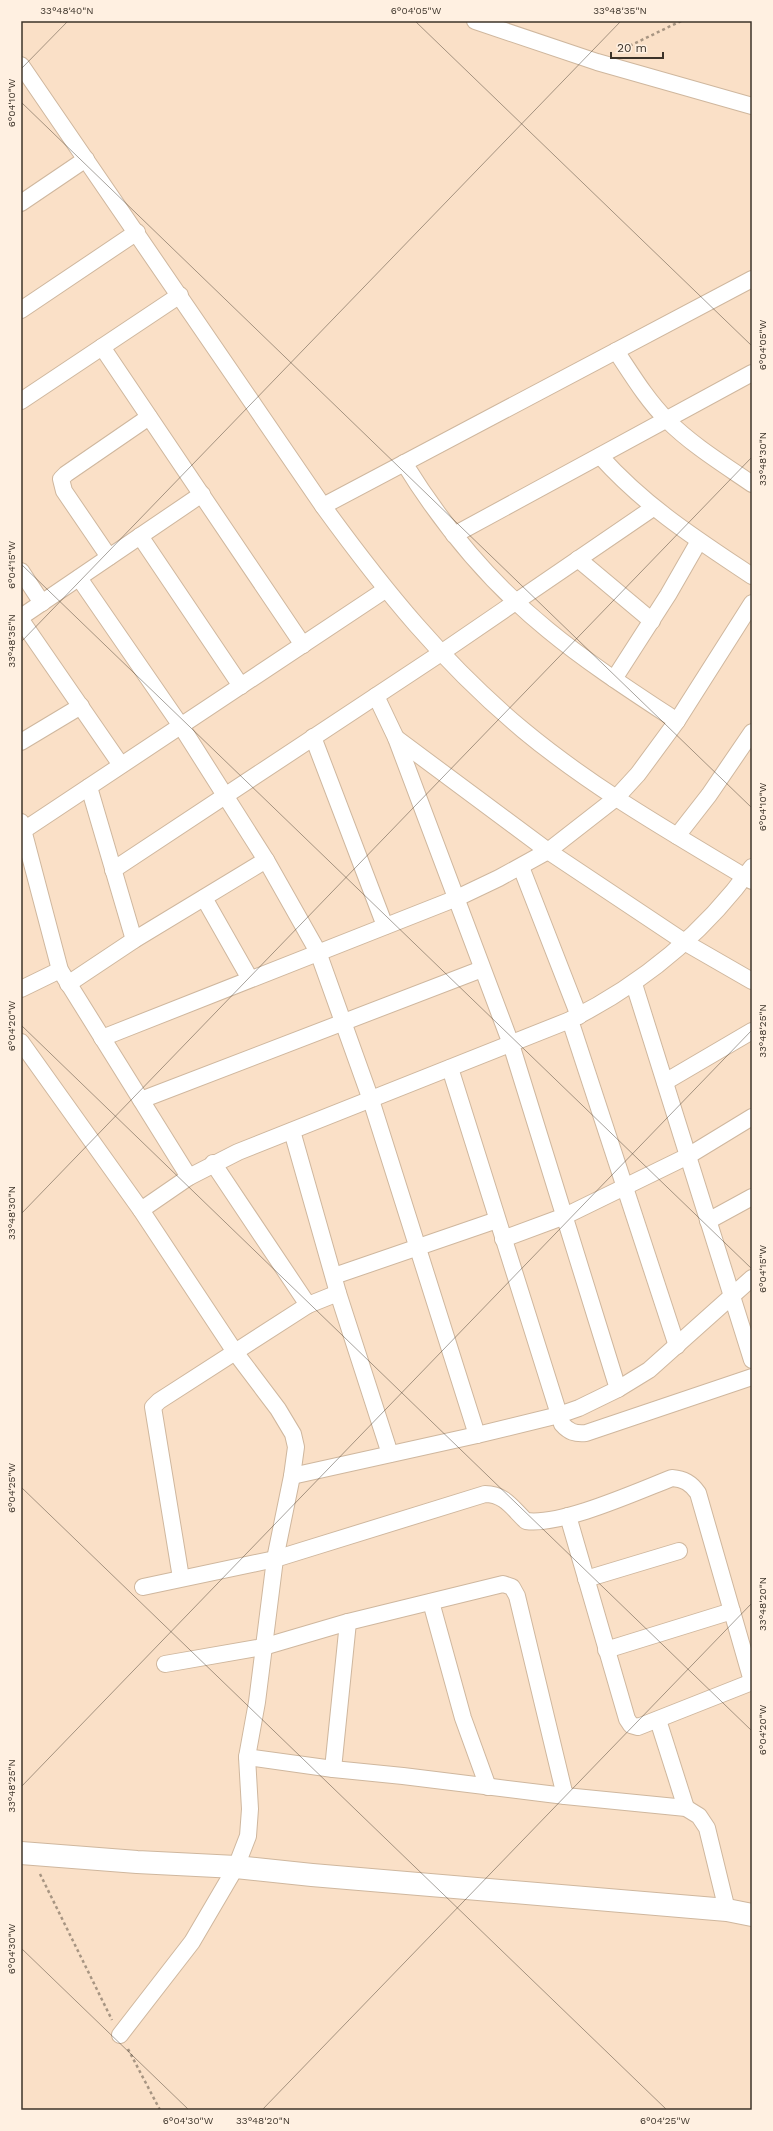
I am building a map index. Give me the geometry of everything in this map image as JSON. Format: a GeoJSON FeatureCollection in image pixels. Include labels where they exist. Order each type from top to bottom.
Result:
{"type":"FeatureCollection","features":[{"type":"Feature","properties":{"kind":"street"},"geometry":{"type":"LineString","coordinates":[[475,21],[597,62],[752,106]]}},
{"type":"Feature","properties":{"kind":"street"},"geometry":{"type":"LineString","coordinates":[[21,65],[137,232],[323,506],[385,590],[441,653],[488,700],[523,730],[567,764],[616,798],[677,836],[749,875],[686,943],[634,984],[575,1018],[213,1164],[189,1177],[141,1210]]}},
{"type":"Feature","properties":{"kind":"street"},"geometry":{"type":"LineString","coordinates":[[22,202],[86,159]]}},
{"type":"Feature","properties":{"kind":"street"},"geometry":{"type":"LineString","coordinates":[[21,310],[137,232]]}},
{"type":"Feature","properties":{"kind":"street"},"geometry":{"type":"LineString","coordinates":[[323,506],[752,279]]}},
{"type":"Feature","properties":{"kind":"street"},"geometry":{"type":"LineString","coordinates":[[21,401],[180,295]]}},
{"type":"Feature","properties":{"kind":"street"},"geometry":{"type":"LineString","coordinates":[[102,347],[303,645]]}},
{"type":"Feature","properties":{"kind":"street"},"geometry":{"type":"LineString","coordinates":[[616,351],[641,389],[667,420],[700,447],[752,484]]}},
{"type":"Feature","properties":{"kind":"street"},"geometry":{"type":"LineString","coordinates":[[454,534],[750,377]]}},
{"type":"Feature","properties":{"kind":"street"},"geometry":{"type":"LineString","coordinates":[[109,557],[64,491],[62,479],[66,474],[149,417]]}},
{"type":"Feature","properties":{"kind":"street"},"geometry":{"type":"LineString","coordinates":[[600,456],[622,480],[653,508],[752,576]]}},
{"type":"Feature","properties":{"kind":"street"},"geometry":{"type":"LineString","coordinates":[[404,463],[436,512],[483,569],[515,602],[580,655],[676,721]]}},
{"type":"Feature","properties":{"kind":"street"},"geometry":{"type":"LineString","coordinates":[[121,765],[21,618],[202,494]]}},
{"type":"Feature","properties":{"kind":"street"},"geometry":{"type":"LineString","coordinates":[[113,870],[441,653],[653,508]]}},
{"type":"Feature","properties":{"kind":"street"},"geometry":{"type":"LineString","coordinates":[[140,536],[241,686]]}},
{"type":"Feature","properties":{"kind":"street"},"geometry":{"type":"LineString","coordinates":[[614,679],[652,621],[699,541]]}},
{"type":"Feature","properties":{"kind":"street"},"geometry":{"type":"LineString","coordinates":[[578,559],[652,621]]}},
{"type":"Feature","properties":{"kind":"street"},"geometry":{"type":"LineString","coordinates":[[21,571],[42,603]]}},
{"type":"Feature","properties":{"kind":"street"},"geometry":{"type":"LineString","coordinates":[[79,578],[181,726],[266,860],[318,952],[371,1100],[476,1435]]}},
{"type":"Feature","properties":{"kind":"street"},"geometry":{"type":"LineString","coordinates":[[189,1177],[60,970],[22,828],[88,787],[385,590]]}},
{"type":"Feature","properties":{"kind":"street"},"geometry":{"type":"LineString","coordinates":[[102,1038],[457,898],[521,867],[548,851],[616,798],[638,774],[676,721],[752,603]]}},
{"type":"Feature","properties":{"kind":"street"},"geometry":{"type":"LineString","coordinates":[[376,696],[396,738],[511,1044],[618,1389]]}},
{"type":"Feature","properties":{"kind":"street"},"geometry":{"type":"LineString","coordinates":[[21,742],[81,706]]}},
{"type":"Feature","properties":{"kind":"street"},"geometry":{"type":"LineString","coordinates":[[677,836],[709,795],[752,732]]}},
{"type":"Feature","properties":{"kind":"street"},"geometry":{"type":"LineString","coordinates":[[313,737],[385,926]]}},
{"type":"Feature","properties":{"kind":"street"},"geometry":{"type":"LineString","coordinates":[[396,738],[548,851],[686,943],[752,981]]}},
{"type":"Feature","properties":{"kind":"street"},"geometry":{"type":"LineString","coordinates":[[88,787],[134,940]]}},
{"type":"Feature","properties":{"kind":"street"},"geometry":{"type":"LineString","coordinates":[[68,984],[134,940],[266,860]]}},
{"type":"Feature","properties":{"kind":"street"},"geometry":{"type":"LineString","coordinates":[[521,867],[575,1018],[625,1187],[677,1346]]}},
{"type":"Feature","properties":{"kind":"street"},"geometry":{"type":"LineString","coordinates":[[204,898],[250,979]]}},
{"type":"Feature","properties":{"kind":"street"},"geometry":{"type":"LineString","coordinates":[[141,1100],[482,969]]}},
{"type":"Feature","properties":{"kind":"street"},"geometry":{"type":"LineString","coordinates":[[21,989],[60,970]]}},
{"type":"Feature","properties":{"kind":"street"},"geometry":{"type":"LineString","coordinates":[[634,984],[752,1360]]}},
{"type":"Feature","properties":{"kind":"street"},"geometry":{"type":"LineString","coordinates":[[665,1082],[752,1031]]}},
{"type":"Feature","properties":{"kind":"street"},"geometry":{"type":"LineString","coordinates":[[21,1042],[141,1210],[235,1352],[278,1409],[293,1434],[296,1447],[292,1476],[275,1559],[257,1702],[247,1757],[250,1809],[248,1836],[236,1867],[192,1942],[120,2034]]}},
{"type":"Feature","properties":{"kind":"street"},"geometry":{"type":"LineString","coordinates":[[450,1068],[562,1424],[568,1430],[577,1433],[586,1433],[752,1377]]}},
{"type":"Feature","properties":{"kind":"street"},"geometry":{"type":"LineString","coordinates":[[503,1239],[565,1216],[625,1187],[688,1156],[752,1117]]}},
{"type":"Feature","properties":{"kind":"street"},"geometry":{"type":"LineString","coordinates":[[292,1131],[338,1293],[390,1454]]}},
{"type":"Feature","properties":{"kind":"street"},"geometry":{"type":"LineString","coordinates":[[213,1164],[308,1305]]}},
{"type":"Feature","properties":{"kind":"street"},"geometry":{"type":"LineString","coordinates":[[708,1221],[752,1197]]}},
{"type":"Feature","properties":{"kind":"street"},"geometry":{"type":"LineString","coordinates":[[334,1276],[497,1220]]}},
{"type":"Feature","properties":{"kind":"street"},"geometry":{"type":"LineString","coordinates":[[292,1476],[476,1435],[559,1415],[579,1408],[618,1389],[649,1370],[752,1278]]}},
{"type":"Feature","properties":{"kind":"street"},"geometry":{"type":"LineString","coordinates":[[181,1578],[153,1407],[159,1401],[308,1305],[338,1293]]}},
{"type":"Feature","properties":{"kind":"street"},"geometry":{"type":"LineString","coordinates":[[143,1587],[275,1559],[485,1494],[493,1494],[504,1498],[526,1521],[538,1523],[568,1516],[672,1478],[687,1482],[698,1493],[752,1682],[658,1720],[638,1727],[631,1725],[627,1719],[606,1650],[568,1516]]}},
{"type":"Feature","properties":{"kind":"street"},"geometry":{"type":"LineString","coordinates":[[586,1579],[679,1551]]}},
{"type":"Feature","properties":{"kind":"street"},"geometry":{"type":"LineString","coordinates":[[165,1664],[263,1647],[348,1622],[503,1584],[512,1587],[517,1596],[566,1796]]}},
{"type":"Feature","properties":{"kind":"street"},"geometry":{"type":"LineString","coordinates":[[431,1602],[463,1718],[488,1787]]}},
{"type":"Feature","properties":{"kind":"street"},"geometry":{"type":"LineString","coordinates":[[606,1650],[732,1611]]}},
{"type":"Feature","properties":{"kind":"street"},"geometry":{"type":"LineString","coordinates":[[333,1769],[348,1622]]}},
{"type":"Feature","properties":{"kind":"street"},"geometry":{"type":"LineString","coordinates":[[658,1720],[686,1808]]}},
{"type":"Feature","properties":{"kind":"street"},"geometry":{"type":"LineString","coordinates":[[247,1757],[333,1769],[566,1796],[686,1808],[699,1816],[706,1828],[727,1910]]}},
{"type":"Feature","properties":{"kind":"street"},"geometry":{"type":"LineString","coordinates":[[26,1854],[236,1867],[312,1875],[727,1910],[752,1915]]}},
{"type":"Feature","properties":{"kind":"path"},"geometry":{"type":"LineString","coordinates":[[597,62],[682,21]]}},
{"type":"Feature","properties":{"kind":"path"},"geometry":{"type":"LineString","coordinates":[[26,1854],[160,2110]]}}]}
